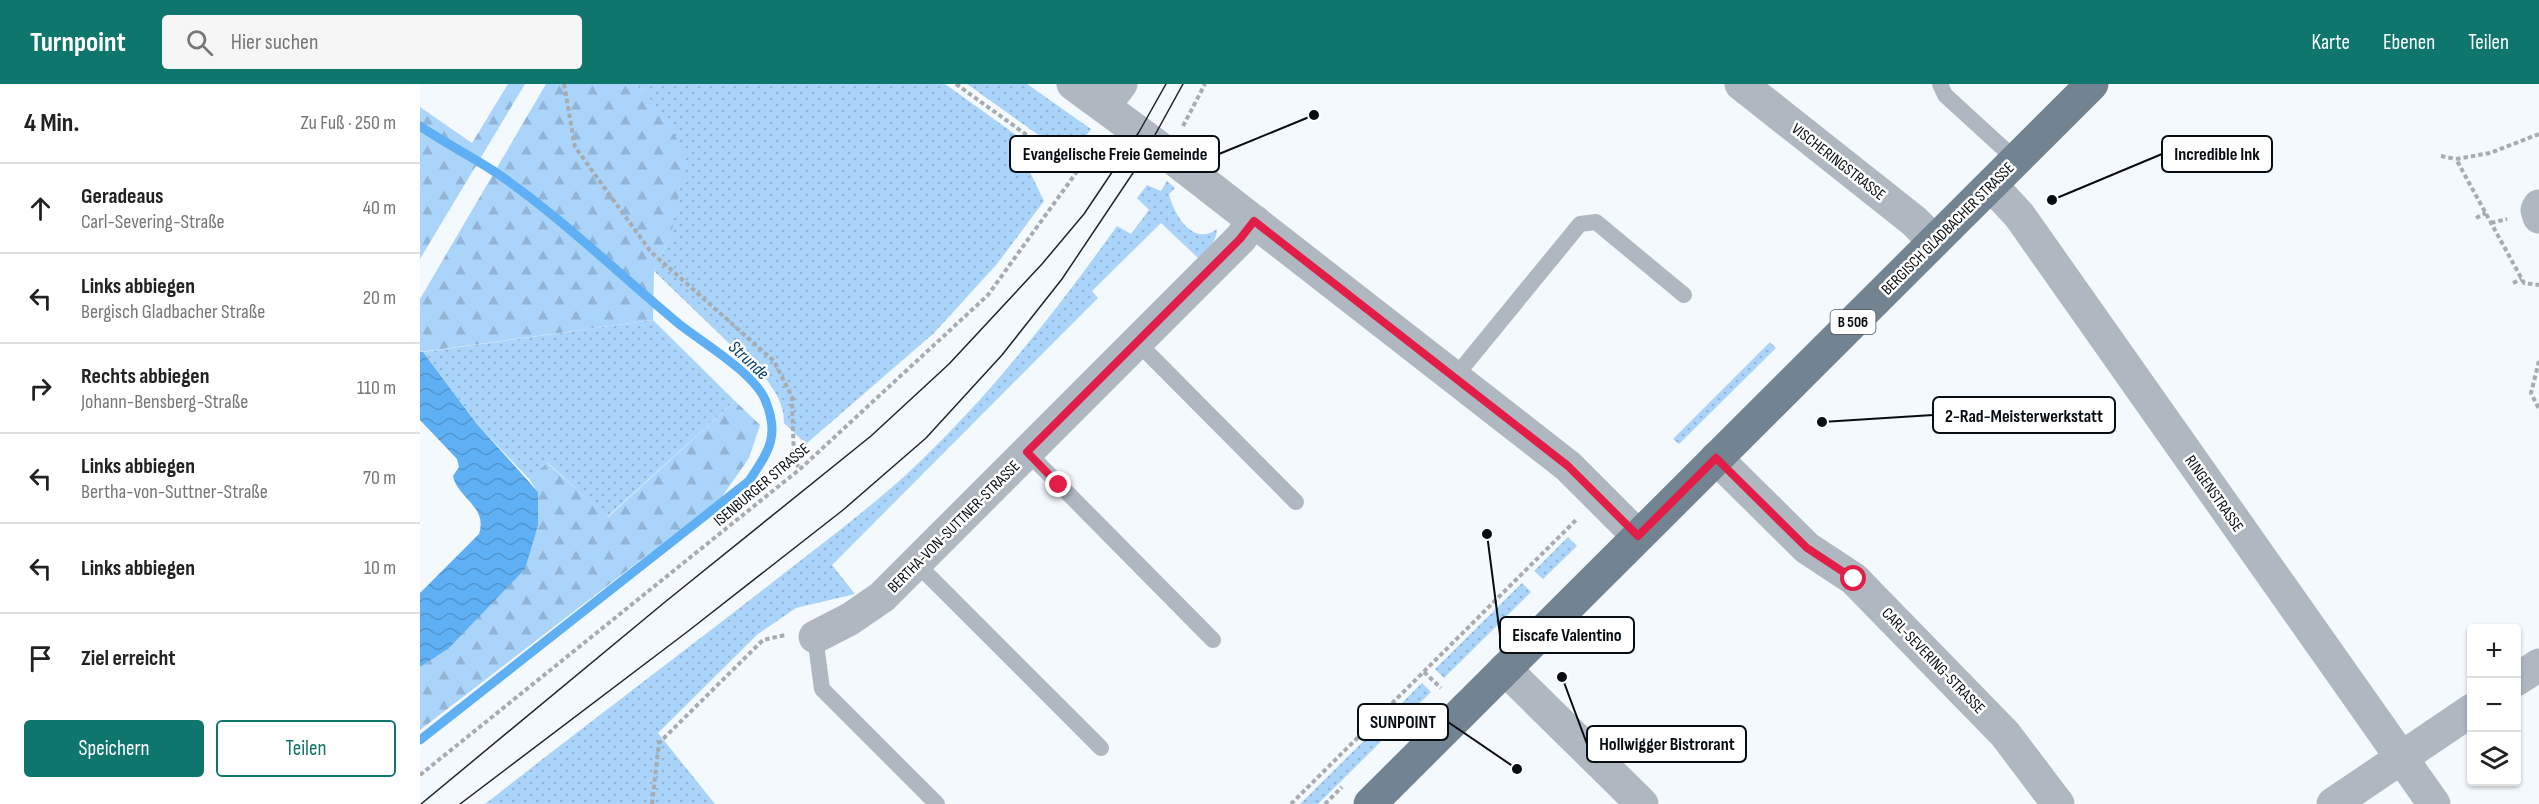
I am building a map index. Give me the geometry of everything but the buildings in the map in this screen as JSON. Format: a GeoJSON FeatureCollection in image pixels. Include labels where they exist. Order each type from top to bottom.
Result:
{"type":"FeatureCollection","features":[{"type":"Feature","properties":{"kind":"main road","name":"BERGISCH GLADBACHER STRASSE"},"geometry":{"type":"LineString","coordinates":[[1370,804],[2092,84]]}},
{"type":"Feature","properties":{"kind":"street"},"geometry":{"type":"LineString","coordinates":[[1073,84],[1113,95],[1254,221],[1568,466],[1638,536]]}},
{"type":"Feature","properties":{"kind":"street","name":"VISCHERINGSTRASSE"},"geometry":{"type":"LineString","coordinates":[[1741,84],[1914,221],[1934,241]]}},
{"type":"Feature","properties":{"kind":"street","name":"RINGENSTRASSE"},"geometry":{"type":"LineString","coordinates":[[1991,185],[2019,215],[2434,804]]}},
{"type":"Feature","properties":{"kind":"street"},"geometry":{"type":"LineString","coordinates":[[2539,206],[2537,210],[2539,217]]}},
{"type":"Feature","properties":{"kind":"street","name":"BERTHA-VON-SUTTNER-STRASSE"},"geometry":{"type":"LineString","coordinates":[[815,637],[850,619],[882,597],[1240,239],[1254,221]]}},
{"type":"Feature","properties":{"kind":"street","name":"CARL-SEVERING-STRASSE"},"geometry":{"type":"LineString","coordinates":[[1716,458],[1807,548],[1854,579],[2005,734],[2058,804]]}},
{"type":"Feature","properties":{"kind":"street"},"geometry":{"type":"LineString","coordinates":[[2520,678],[2539,665]]}},
{"type":"Feature","properties":{"kind":"street"},"geometry":{"type":"LineString","coordinates":[[1505,669],[1642,804]]}},
{"type":"Feature","properties":{"kind":"street"},"geometry":{"type":"LineString","coordinates":[[2332,804],[2467,713]]}},
{"type":"Feature","properties":{"kind":"lane"},"geometry":{"type":"LineString","coordinates":[[1940,84],[1945,95],[2016,160]]}},
{"type":"Feature","properties":{"kind":"lane"},"geometry":{"type":"LineString","coordinates":[[1454,378],[1580,224],[1596,222],[1684,295]]}},
{"type":"Feature","properties":{"kind":"lane"},"geometry":{"type":"LineString","coordinates":[[1137,342],[1296,502]]}},
{"type":"Feature","properties":{"kind":"lane"},"geometry":{"type":"LineString","coordinates":[[1027,452],[1213,640]]}},
{"type":"Feature","properties":{"kind":"lane"},"geometry":{"type":"LineString","coordinates":[[916,563],[1101,748]]}},
{"type":"Feature","properties":{"kind":"lane"},"geometry":{"type":"LineString","coordinates":[[815,637],[822,689],[937,804]]}},
{"type":"Feature","properties":{"kind":"path"},"geometry":{"type":"LineString","coordinates":[[564,84],[575,147],[651,252],[774,361],[792,397],[794,461],[800,469]]}},
{"type":"Feature","properties":{"kind":"path","name":"ISENBURGER STRASSE"},"geometry":{"type":"LineString","coordinates":[[420,775],[800,469],[988,295],[1078,172],[956,84]]}},
{"type":"Feature","properties":{"kind":"path"},"geometry":{"type":"LineString","coordinates":[[1178,133],[1204,84]]}},
{"type":"Feature","properties":{"kind":"path"},"geometry":{"type":"LineString","coordinates":[[2441,156],[2456,159],[2490,153],[2539,134]]}},
{"type":"Feature","properties":{"kind":"path"},"geometry":{"type":"LineString","coordinates":[[2456,159],[2524,284],[2539,285]]}},
{"type":"Feature","properties":{"kind":"path"},"geometry":{"type":"LineString","coordinates":[[2476,218],[2486,213]]}},
{"type":"Feature","properties":{"kind":"path"},"geometry":{"type":"LineString","coordinates":[[2513,283],[2522,279]]}},
{"type":"Feature","properties":{"kind":"path"},"geometry":{"type":"LineString","coordinates":[[2539,361],[2530,393],[2539,409]]}},
{"type":"Feature","properties":{"kind":"path"},"geometry":{"type":"LineString","coordinates":[[1291,804],[1600,499]]}},
{"type":"Feature","properties":{"kind":"path"},"geometry":{"type":"LineString","coordinates":[[651,804],[659,743],[763,640],[783,635],[815,637]]}},
{"type":"Feature","properties":{"kind":"green space"},"geometry":{"type":"Polygon","coordinates":[[[508,84],[525,84],[420,259],[420,107],[472,143],[508,84]]]}},
{"type":"Feature","properties":{"kind":"green space"},"geometry":{"type":"Polygon","coordinates":[[[546,84],[632,84],[645,91],[687,154],[671,235],[654,271],[653,320],[420,352],[420,299],[546,84]]]}},
{"type":"Feature","properties":{"kind":"green space"},"geometry":{"type":"Polygon","coordinates":[[[632,84],[945,84],[1040,152],[1029,170],[1044,201],[997,264],[934,333],[806,444],[784,423],[779,400],[767,380],[654,271],[671,235],[645,91],[632,84]]]}},
{"type":"Feature","properties":{"kind":"green space"},"geometry":{"type":"Polygon","coordinates":[[[967,84],[1027,84],[1091,129],[1080,144],[1051,144],[967,84]]]}},
{"type":"Feature","properties":{"kind":"green space"},"geometry":{"type":"Polygon","coordinates":[[[1167,181],[1175,188],[1169,194],[1175,211],[1186,226],[1200,234],[1208,234],[1217,229],[1215,238],[1208,249],[1198,258],[1161,223],[1092,291],[1098,298],[832,565],[855,594],[796,608],[758,634],[658,733],[715,804],[485,804],[837,532],[909,472],[993,385],[1069,291],[1117,226],[1131,234],[1149,210],[1137,198],[1147,185],[1161,191],[1167,181]]]}},
{"type":"Feature","properties":{"kind":"green space"},"geometry":{"type":"Polygon","coordinates":[[[653,320],[735,401],[607,517],[548,463],[529,479],[476,423],[423,352],[653,320]]]}},
{"type":"Feature","properties":{"kind":"green space"},"geometry":{"type":"Polygon","coordinates":[[[1770,342],[1776,348],[1679,444],[1673,439],[1770,342]]]}},
{"type":"Feature","properties":{"kind":"green space"},"geometry":{"type":"Polygon","coordinates":[[[735,401],[760,425],[749,458],[721,498],[420,730],[420,667],[448,649],[538,492],[529,479],[547,463],[608,517],[735,401]]]}},
{"type":"Feature","properties":{"kind":"green space"},"geometry":{"type":"Polygon","coordinates":[[[1568,537],[1577,546],[1543,579],[1534,571],[1568,537]]]}},
{"type":"Feature","properties":{"kind":"green space"},"geometry":{"type":"Polygon","coordinates":[[[1522,583],[1531,592],[1444,678],[1435,669],[1522,583]]]}},
{"type":"Feature","properties":{"kind":"green space"},"geometry":{"type":"Polygon","coordinates":[[[1422,683],[1431,692],[1318,804],[1300,804],[1422,683]]]}},
{"type":"Feature","properties":{"kind":"water"},"geometry":{"type":"Polygon","coordinates":[[[420,352],[423,352],[476,423],[538,492],[538,525],[525,569],[448,649],[420,667],[420,593],[479,534],[481,524],[476,509],[460,491],[453,476],[459,467],[457,459],[420,420],[420,352]]]}},
{"type":"Feature","properties":{"kind":"waterway","name":"Strunde"},"geometry":{"type":"LineString","coordinates":[[420,126],[491,169],[524,193],[679,324],[740,370],[760,391],[766,402],[772,425],[770,444],[749,481],[420,740]]}},
{"type":"Feature","properties":{"kind":"tram line"},"geometry":{"type":"LineString","coordinates":[[421,804],[665,602],[871,436],[949,364],[1042,264],[1084,214],[1139,132],[1166,84]]}},
{"type":"Feature","properties":{"kind":"tram line"},"geometry":{"type":"LineString","coordinates":[[460,804],[843,510],[926,438],[1002,355],[1062,279],[1139,164],[1183,84]]}},
{"type":"Feature","properties":{"kind":"place","name":"Evangelische Freie Gemeinde"},"geometry":{"type":"Point","coordinates":[1314,115]}},
{"type":"Feature","properties":{"kind":"place","name":"Incredible Ink"},"geometry":{"type":"Point","coordinates":[2052,200]}},
{"type":"Feature","properties":{"kind":"place","name":"2-Rad-Meisterwerkstatt"},"geometry":{"type":"Point","coordinates":[1822,422]}},
{"type":"Feature","properties":{"kind":"place","name":"Eiscafe Valentino"},"geometry":{"type":"Point","coordinates":[1487,534]}},
{"type":"Feature","properties":{"kind":"place","name":"Hollwigger Bistrorant"},"geometry":{"type":"Point","coordinates":[1562,677]}},
{"type":"Feature","properties":{"kind":"place","name":"SUNPOINT"},"geometry":{"type":"Point","coordinates":[1517,769]}},
{"type":"Feature","properties":{"kind":"route"},"geometry":{"type":"LineString","coordinates":[[1059,485],[1027,452],[1240,239],[1254,221],[1568,466],[1638,536],[1716,458],[1807,548],[1854,579]]}}]}
